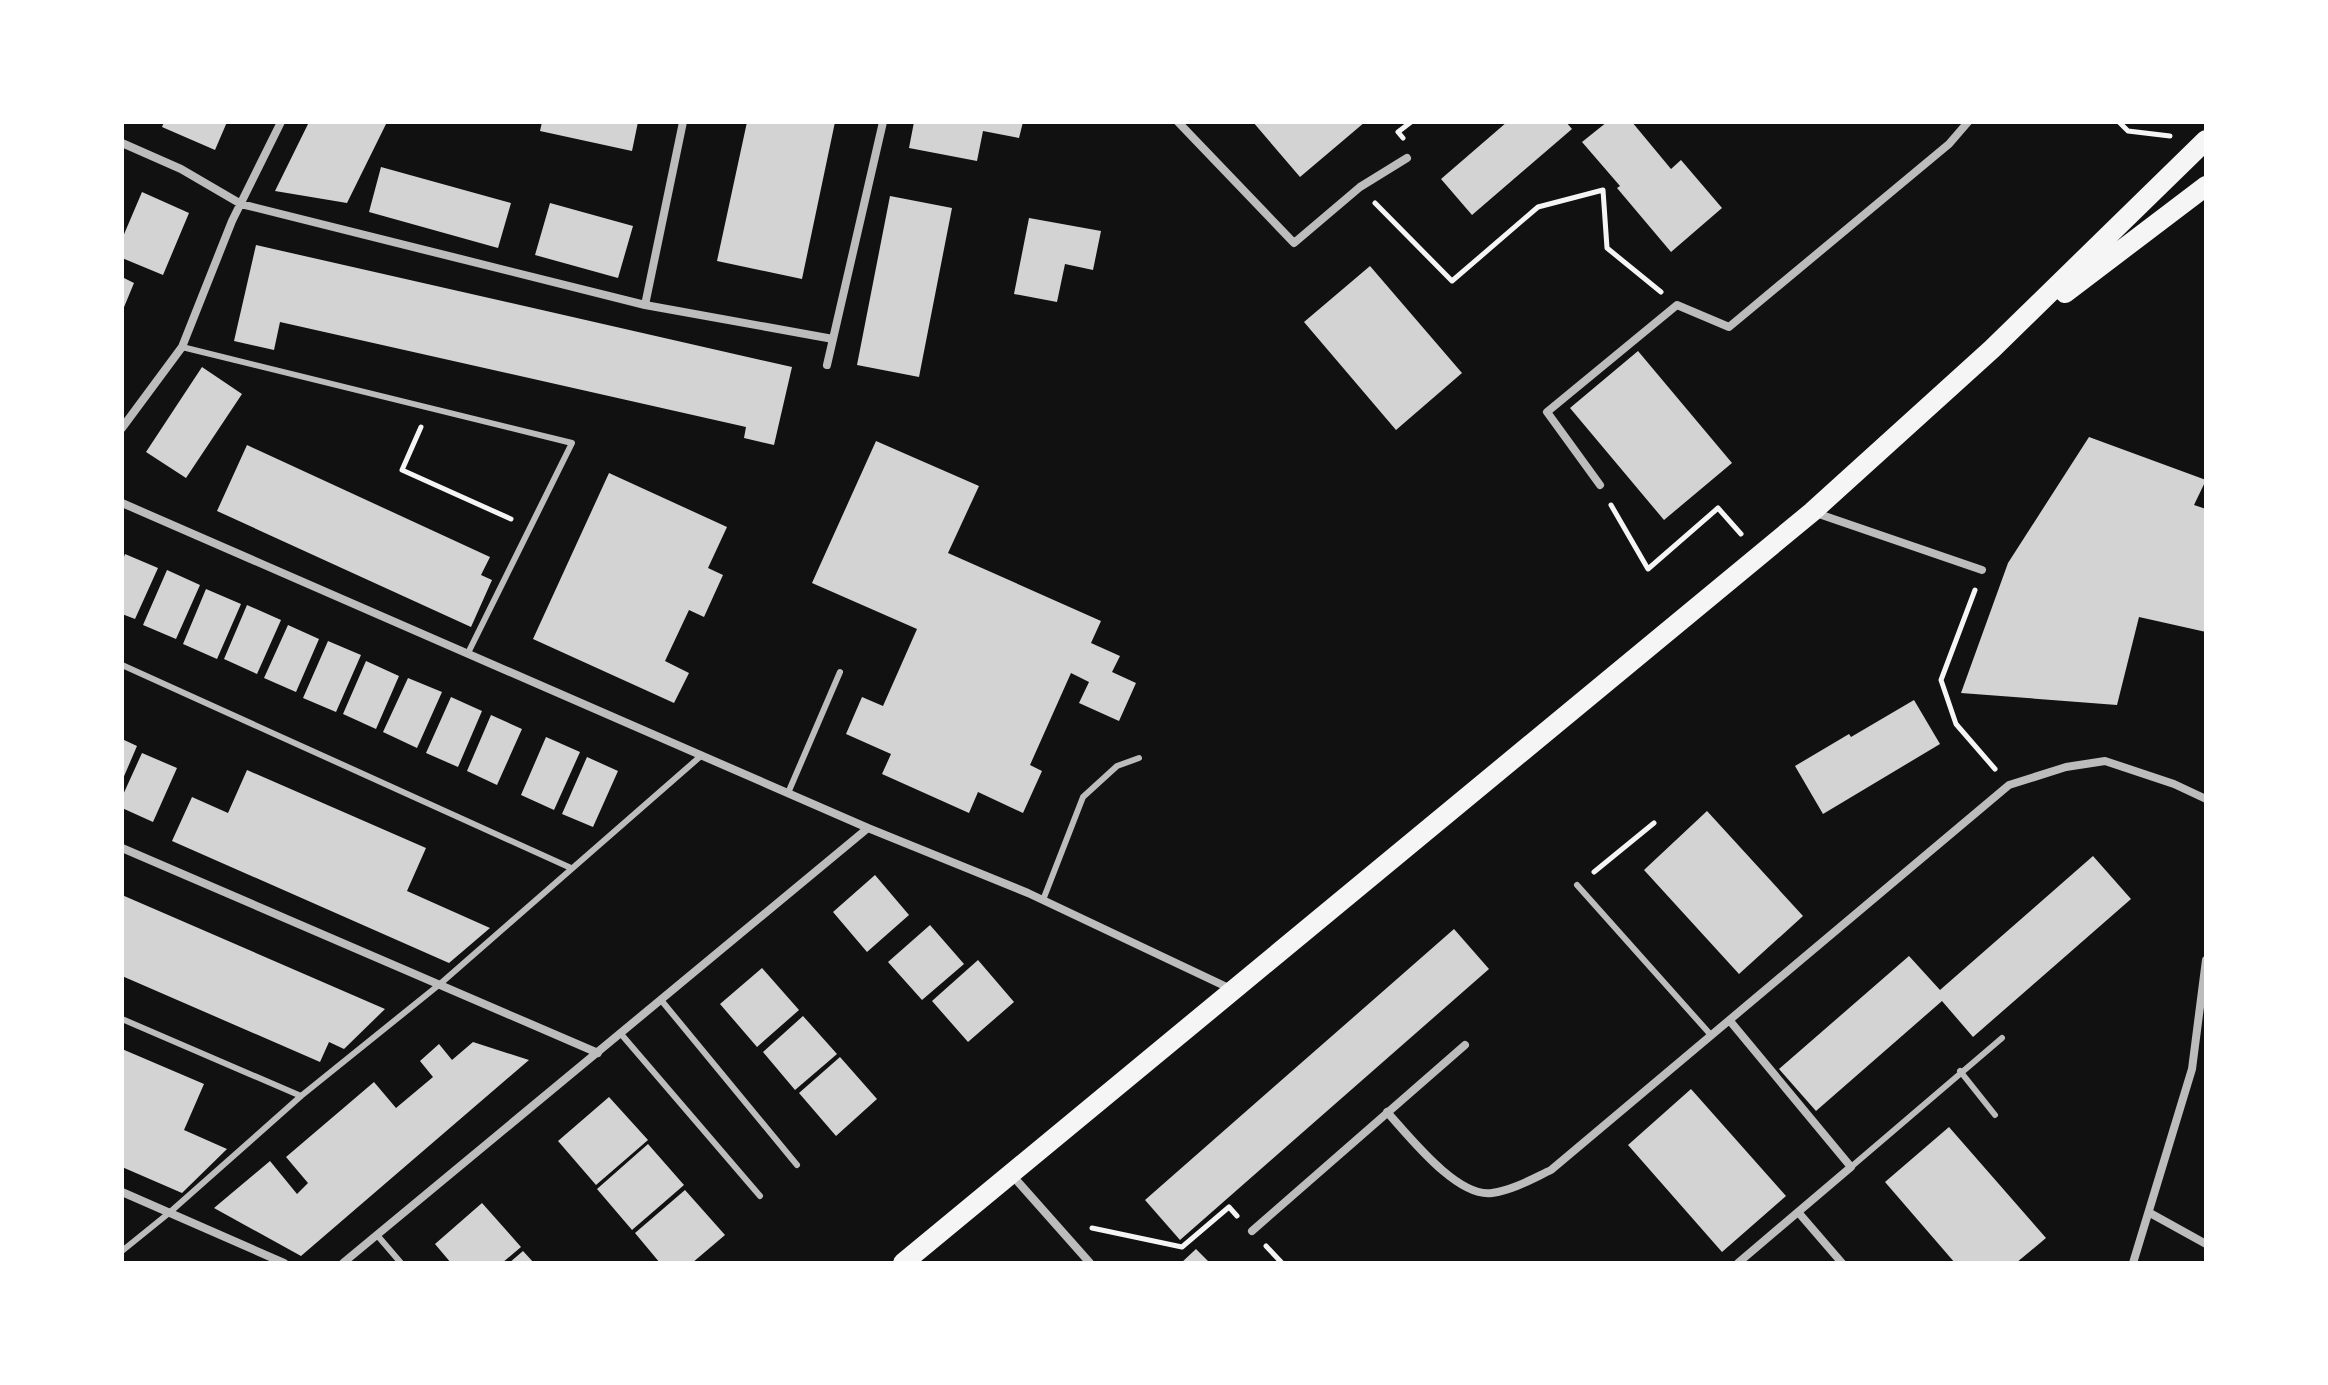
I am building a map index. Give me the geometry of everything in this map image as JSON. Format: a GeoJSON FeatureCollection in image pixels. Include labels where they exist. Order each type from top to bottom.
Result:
{"type":"FeatureCollection","features":[{"type":"Feature","properties":{"kind":"main road"},"geometry":{"type":"LineString","coordinates":[[903,1263],[1812,512],[1992,349],[2206,140]]}},
{"type":"Feature","properties":{"kind":"main road"},"geometry":{"type":"LineString","coordinates":[[1992,349],[2206,186]]}},
{"type":"Feature","properties":{"kind":"street"},"geometry":{"type":"LineString","coordinates":[[122,428],[182,347],[241,204],[281,122]]}},
{"type":"Feature","properties":{"kind":"street"},"geometry":{"type":"LineString","coordinates":[[645,305],[683,122]]}},
{"type":"Feature","properties":{"kind":"street"},"geometry":{"type":"LineString","coordinates":[[827,365],[883,122]]}},
{"type":"Feature","properties":{"kind":"street"},"geometry":{"type":"LineString","coordinates":[[1178,122],[1294,243],[1360,187],[1407,158]]}},
{"type":"Feature","properties":{"kind":"street"},"geometry":{"type":"LineString","coordinates":[[1600,485],[1547,412],[1677,305],[1729,327],[1949,144],[1968,122]]}},
{"type":"Feature","properties":{"kind":"street"},"geometry":{"type":"LineString","coordinates":[[122,143],[181,169],[241,204],[645,305],[833,339]]}},
{"type":"Feature","properties":{"kind":"street"},"geometry":{"type":"LineString","coordinates":[[122,503],[868,828],[1043,900],[1232,990]]}},
{"type":"Feature","properties":{"kind":"street"},"geometry":{"type":"LineString","coordinates":[[1812,512],[1982,570]]}},
{"type":"Feature","properties":{"kind":"street"},"geometry":{"type":"LineString","coordinates":[[1387,1112],[1455,1183],[1488,1194],[1512,1188],[1551,1170],[2009,785],[2066,767],[2105,761],[2174,784],[2206,799]]}},
{"type":"Feature","properties":{"kind":"street"},"geometry":{"type":"LineString","coordinates":[[343,1263],[868,828]]}},
{"type":"Feature","properties":{"kind":"street"},"geometry":{"type":"LineString","coordinates":[[122,848],[598,1053]]}},
{"type":"Feature","properties":{"kind":"street"},"geometry":{"type":"LineString","coordinates":[[2133,1263],[2192,1069],[2206,960]]}},
{"type":"Feature","properties":{"kind":"street"},"geometry":{"type":"LineString","coordinates":[[1730,1021],[1851,1167],[1738,1263]]}},
{"type":"Feature","properties":{"kind":"street"},"geometry":{"type":"LineString","coordinates":[[1252,1231],[1465,1045]]}},
{"type":"Feature","properties":{"kind":"street"},"geometry":{"type":"LineString","coordinates":[[1011,1173],[1090,1263]]}},
{"type":"Feature","properties":{"kind":"street"},"geometry":{"type":"LineString","coordinates":[[122,1192],[284,1263]]}},
{"type":"Feature","properties":{"kind":"street"},"geometry":{"type":"LineString","coordinates":[[1798,1212],[1842,1263]]}},
{"type":"Feature","properties":{"kind":"street"},"geometry":{"type":"LineString","coordinates":[[2150,1213],[2206,1244]]}},
{"type":"Feature","properties":{"kind":"lane"},"geometry":{"type":"LineString","coordinates":[[182,347],[572,443],[468,653]]}},
{"type":"Feature","properties":{"kind":"lane"},"geometry":{"type":"LineString","coordinates":[[122,665],[571,868]]}},
{"type":"Feature","properties":{"kind":"lane"},"geometry":{"type":"LineString","coordinates":[[788,793],[840,672]]}},
{"type":"Feature","properties":{"kind":"lane"},"geometry":{"type":"LineString","coordinates":[[122,1251],[301,1096],[440,984],[702,755]]}},
{"type":"Feature","properties":{"kind":"lane"},"geometry":{"type":"LineString","coordinates":[[1043,900],[1083,797],[1117,766],[1139,758]]}},
{"type":"Feature","properties":{"kind":"lane"},"geometry":{"type":"LineString","coordinates":[[1577,885],[1710,1034]]}},
{"type":"Feature","properties":{"kind":"lane"},"geometry":{"type":"LineString","coordinates":[[661,1000],[797,1165]]}},
{"type":"Feature","properties":{"kind":"lane"},"geometry":{"type":"LineString","coordinates":[[122,1019],[301,1096]]}},
{"type":"Feature","properties":{"kind":"lane"},"geometry":{"type":"LineString","coordinates":[[621,1034],[760,1196]]}},
{"type":"Feature","properties":{"kind":"lane"},"geometry":{"type":"LineString","coordinates":[[1851,1167],[2002,1038]]}},
{"type":"Feature","properties":{"kind":"lane"},"geometry":{"type":"LineString","coordinates":[[1960,1071],[1995,1115]]}},
{"type":"Feature","properties":{"kind":"lane"},"geometry":{"type":"LineString","coordinates":[[377,1235],[401,1263]]}},
{"type":"Feature","properties":{"kind":"path"},"geometry":{"type":"LineString","coordinates":[[2119,122],[2128,131],[2180,138]]}},
{"type":"Feature","properties":{"kind":"path"},"geometry":{"type":"LineString","coordinates":[[1360,187],[1452,281],[1538,207],[1603,190],[1607,248],[1677,305]]}},
{"type":"Feature","properties":{"kind":"path"},"geometry":{"type":"LineString","coordinates":[[430,408],[402,470],[530,528]]}},
{"type":"Feature","properties":{"kind":"path"},"geometry":{"type":"LineString","coordinates":[[1600,485],[1648,569],[1718,508],[1761,555]]}},
{"type":"Feature","properties":{"kind":"path"},"geometry":{"type":"LineString","coordinates":[[1982,570],[1941,680],[1956,724],[2009,785]]}},
{"type":"Feature","properties":{"kind":"path"},"geometry":{"type":"LineString","coordinates":[[1577,885],[1654,823]]}},
{"type":"Feature","properties":{"kind":"path"},"geometry":{"type":"LineString","coordinates":[[1061,1230],[1093,1228],[1182,1247],[1229,1207],[1252,1231]]}},
{"type":"Feature","properties":{"kind":"building"},"geometry":{"type":"Polygon","coordinates":[[[164,122],[227,122],[215,150],[162,127],[164,122]]]}},
{"type":"Feature","properties":{"kind":"building"},"geometry":{"type":"Polygon","coordinates":[[[309,122],[387,122],[347,203],[275,191],[309,122]]]}},
{"type":"Feature","properties":{"kind":"building"},"geometry":{"type":"Polygon","coordinates":[[[542,122],[638,122],[632,151],[540,131],[542,122]]]}},
{"type":"Feature","properties":{"kind":"building"},"geometry":{"type":"Polygon","coordinates":[[[747,122],[835,122],[802,279],[717,261],[747,122]]]}},
{"type":"Feature","properties":{"kind":"building"},"geometry":{"type":"Polygon","coordinates":[[[914,122],[1023,122],[1019,138],[983,131],[977,161],[909,148],[914,122]]]}},
{"type":"Feature","properties":{"kind":"building"},"geometry":{"type":"Polygon","coordinates":[[[1253,122],[1365,122],[1300,177],[1253,122]]]}},
{"type":"Feature","properties":{"kind":"building"},"geometry":{"type":"Polygon","coordinates":[[[1507,122],[1566,122],[1572,129],[1472,215],[1441,179],[1507,122]]]}},
{"type":"Feature","properties":{"kind":"building"},"geometry":{"type":"Polygon","coordinates":[[[1607,122],[1632,122],[1671,169],[1681,160],[1722,208],[1671,252],[1582,142],[1607,122]]]}},
{"type":"Feature","properties":{"kind":"building"},"geometry":{"type":"Polygon","coordinates":[[[381,167],[511,203],[498,248],[369,212],[381,167]]]}},
{"type":"Feature","properties":{"kind":"building"},"geometry":{"type":"Polygon","coordinates":[[[142,192],[189,213],[163,275],[122,258],[122,239],[142,192]]]}},
{"type":"Feature","properties":{"kind":"building"},"geometry":{"type":"Polygon","coordinates":[[[890,196],[952,208],[919,377],[857,365],[890,196]]]}},
{"type":"Feature","properties":{"kind":"building"},"geometry":{"type":"Polygon","coordinates":[[[550,203],[633,226],[618,278],[535,255],[550,203]]]}},
{"type":"Feature","properties":{"kind":"building"},"geometry":{"type":"Polygon","coordinates":[[[1029,218],[1101,231],[1093,270],[1065,264],[1057,302],[1014,294],[1029,218]]]}},
{"type":"Feature","properties":{"kind":"building"},"geometry":{"type":"Polygon","coordinates":[[[256,245],[792,367],[774,445],[744,438],[746,427],[280,322],[274,350],[234,341],[256,245]]]}},
{"type":"Feature","properties":{"kind":"building"},"geometry":{"type":"Polygon","coordinates":[[[1370,266],[1462,373],[1396,430],[1304,322],[1370,266]]]}},
{"type":"Feature","properties":{"kind":"building"},"geometry":{"type":"Polygon","coordinates":[[[122,277],[134,283],[122,312],[122,277]]]}},
{"type":"Feature","properties":{"kind":"building"},"geometry":{"type":"Polygon","coordinates":[[[1638,351],[1732,463],[1664,520],[1570,408],[1638,351]]]}},
{"type":"Feature","properties":{"kind":"building"},"geometry":{"type":"Polygon","coordinates":[[[202,367],[242,394],[186,478],[146,452],[202,367]]]}},
{"type":"Feature","properties":{"kind":"building"},"geometry":{"type":"Polygon","coordinates":[[[2089,437],[2206,480],[2194,505],[2206,509],[2206,632],[2139,617],[2117,705],[1961,693],[2008,563],[2089,437]]]}},
{"type":"Feature","properties":{"kind":"building"},"geometry":{"type":"Polygon","coordinates":[[[876,441],[979,486],[948,553],[1101,621],[1091,643],[1120,656],[1112,672],[1136,683],[1119,721],[1079,703],[1089,682],[1071,673],[1030,765],[1042,771],[1023,813],[978,792],[969,813],[882,774],[891,754],[846,734],[862,697],[883,706],[917,629],[812,583],[876,441]]]}},
{"type":"Feature","properties":{"kind":"building"},"geometry":{"type":"Polygon","coordinates":[[[247,445],[490,557],[481,575],[492,580],[471,627],[217,511],[247,445]]]}},
{"type":"Feature","properties":{"kind":"building"},"geometry":{"type":"Polygon","coordinates":[[[609,473],[727,527],[708,568],[723,575],[704,617],[689,610],[665,661],[689,673],[674,703],[533,639],[609,473]]]}},
{"type":"Feature","properties":{"kind":"building"},"geometry":{"type":"Polygon","coordinates":[[[125,554],[158,568],[135,619],[122,614],[122,562],[125,554]]]}},
{"type":"Feature","properties":{"kind":"building"},"geometry":{"type":"Polygon","coordinates":[[[167,570],[200,585],[176,639],[143,625],[167,570]]]}},
{"type":"Feature","properties":{"kind":"building"},"geometry":{"type":"Polygon","coordinates":[[[206,589],[241,604],[217,659],[183,644],[206,589]]]}},
{"type":"Feature","properties":{"kind":"building"},"geometry":{"type":"Polygon","coordinates":[[[247,605],[281,620],[257,674],[224,659],[247,605]]]}},
{"type":"Feature","properties":{"kind":"building"},"geometry":{"type":"Polygon","coordinates":[[[288,625],[319,639],[296,692],[264,678],[288,625]]]}},
{"type":"Feature","properties":{"kind":"building"},"geometry":{"type":"Polygon","coordinates":[[[328,641],[361,655],[336,712],[303,698],[328,641]]]}},
{"type":"Feature","properties":{"kind":"building"},"geometry":{"type":"Polygon","coordinates":[[[366,661],[399,676],[376,729],[343,714],[366,661]]]}},
{"type":"Feature","properties":{"kind":"building"},"geometry":{"type":"Polygon","coordinates":[[[408,678],[442,692],[417,748],[383,732],[408,678]]]}},
{"type":"Feature","properties":{"kind":"building"},"geometry":{"type":"Polygon","coordinates":[[[451,697],[482,711],[458,767],[426,753],[451,697]]]}},
{"type":"Feature","properties":{"kind":"building"},"geometry":{"type":"Polygon","coordinates":[[[1914,700],[1940,744],[1823,814],[1795,766],[1914,700]]]}},
{"type":"Feature","properties":{"kind":"building"},"geometry":{"type":"Polygon","coordinates":[[[491,715],[522,729],[497,785],[467,771],[491,715]]]}},
{"type":"Feature","properties":{"kind":"building"},"geometry":{"type":"Polygon","coordinates":[[[546,737],[580,752],[554,810],[521,795],[546,737]]]}},
{"type":"Feature","properties":{"kind":"building"},"geometry":{"type":"Polygon","coordinates":[[[122,739],[137,746],[122,781],[122,739]]]}},
{"type":"Feature","properties":{"kind":"building"},"geometry":{"type":"Polygon","coordinates":[[[142,753],[177,768],[153,822],[122,808],[122,797],[142,753]]]}},
{"type":"Feature","properties":{"kind":"building"},"geometry":{"type":"Polygon","coordinates":[[[587,757],[618,771],[593,827],[562,814],[587,757]]]}},
{"type":"Feature","properties":{"kind":"building"},"geometry":{"type":"Polygon","coordinates":[[[247,770],[426,848],[407,891],[490,928],[449,963],[172,841],[192,797],[228,813],[247,770]]]}},
{"type":"Feature","properties":{"kind":"building"},"geometry":{"type":"Polygon","coordinates":[[[1707,811],[1803,916],[1739,974],[1644,870],[1707,811]]]}},
{"type":"Feature","properties":{"kind":"building"},"geometry":{"type":"Polygon","coordinates":[[[2093,856],[2131,899],[1973,1037],[1942,1001],[1816,1111],[1779,1069],[1909,956],[1940,990],[2093,856]]]}},
{"type":"Feature","properties":{"kind":"building"},"geometry":{"type":"Polygon","coordinates":[[[875,875],[909,915],[867,952],[833,912],[875,875]]]}},
{"type":"Feature","properties":{"kind":"building"},"geometry":{"type":"Polygon","coordinates":[[[122,895],[385,1009],[344,1049],[329,1042],[320,1062],[122,976],[122,895]]]}},
{"type":"Feature","properties":{"kind":"building"},"geometry":{"type":"Polygon","coordinates":[[[930,925],[964,964],[922,1000],[888,962],[930,925]]]}},
{"type":"Feature","properties":{"kind":"building"},"geometry":{"type":"Polygon","coordinates":[[[1454,929],[1489,969],[1180,1240],[1145,1200],[1454,929]]]}},
{"type":"Feature","properties":{"kind":"building"},"geometry":{"type":"Polygon","coordinates":[[[978,960],[1014,1002],[968,1042],[932,1001],[978,960]]]}},
{"type":"Feature","properties":{"kind":"building"},"geometry":{"type":"Polygon","coordinates":[[[762,968],[799,1010],[757,1047],[720,1004],[762,968]]]}},
{"type":"Feature","properties":{"kind":"building"},"geometry":{"type":"Polygon","coordinates":[[[803,1016],[837,1054],[795,1090],[763,1052],[803,1016]]]}},
{"type":"Feature","properties":{"kind":"building"},"geometry":{"type":"Polygon","coordinates":[[[473,1042],[529,1060],[301,1256],[214,1208],[270,1161],[297,1194],[308,1183],[286,1157],[374,1082],[396,1108],[433,1077],[420,1061],[439,1044],[452,1060],[473,1042]]]}},
{"type":"Feature","properties":{"kind":"building"},"geometry":{"type":"Polygon","coordinates":[[[122,1049],[204,1084],[184,1130],[227,1149],[182,1193],[122,1167],[122,1049]]]}},
{"type":"Feature","properties":{"kind":"building"},"geometry":{"type":"Polygon","coordinates":[[[840,1057],[877,1099],[836,1136],[799,1093],[840,1057]]]}},
{"type":"Feature","properties":{"kind":"building"},"geometry":{"type":"Polygon","coordinates":[[[1691,1089],[1786,1196],[1722,1252],[1628,1145],[1691,1089]]]}},
{"type":"Feature","properties":{"kind":"building"},"geometry":{"type":"Polygon","coordinates":[[[609,1097],[648,1140],[596,1185],[558,1141],[609,1097]]]}},
{"type":"Feature","properties":{"kind":"building"},"geometry":{"type":"Polygon","coordinates":[[[1949,1127],[2046,1238],[2016,1263],[1955,1263],[1885,1182],[1949,1127]]]}},
{"type":"Feature","properties":{"kind":"building"},"geometry":{"type":"Polygon","coordinates":[[[648,1144],[684,1185],[632,1230],[597,1189],[648,1144]]]}},
{"type":"Feature","properties":{"kind":"building"},"geometry":{"type":"Polygon","coordinates":[[[685,1190],[725,1235],[692,1263],[660,1263],[635,1233],[685,1190]]]}},
{"type":"Feature","properties":{"kind":"building"},"geometry":{"type":"Polygon","coordinates":[[[482,1203],[521,1247],[502,1263],[451,1263],[435,1244],[482,1203]]]}},
{"type":"Feature","properties":{"kind":"building"},"geometry":{"type":"Polygon","coordinates":[[[1196,1249],[1210,1263],[1181,1263],[1196,1249]]]}},
{"type":"Feature","properties":{"kind":"building"},"geometry":{"type":"Polygon","coordinates":[[[523,1251],[534,1263],[509,1263],[523,1251]]]}}]}
